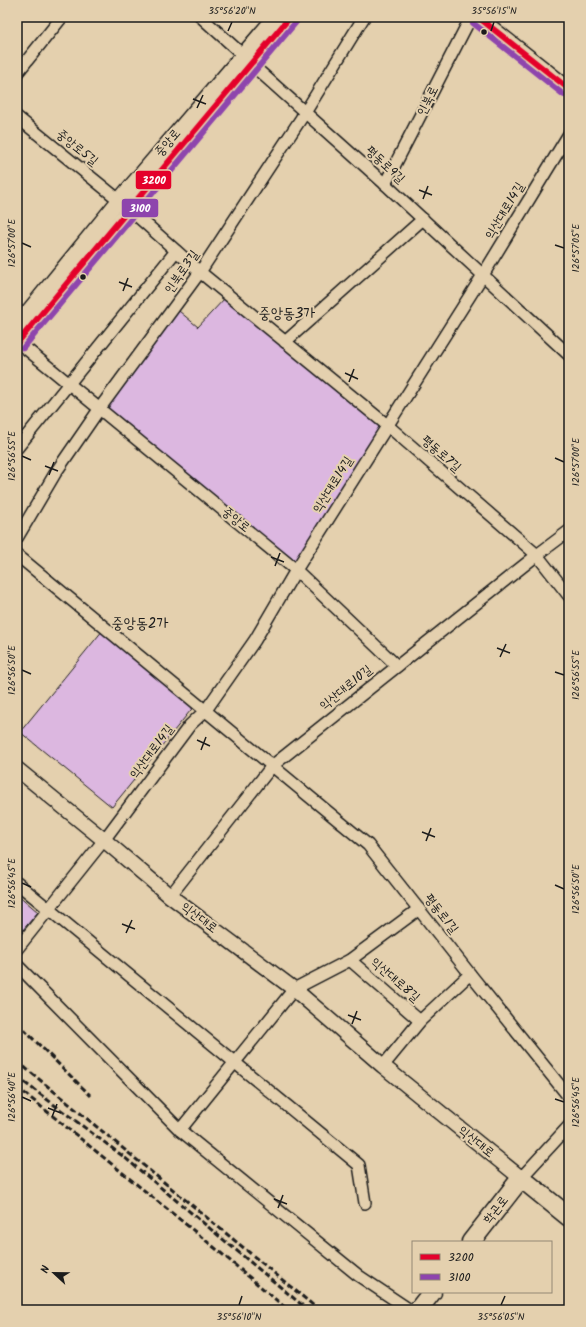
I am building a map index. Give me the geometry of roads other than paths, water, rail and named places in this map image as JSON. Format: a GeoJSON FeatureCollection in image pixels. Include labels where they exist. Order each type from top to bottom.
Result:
{"type":"FeatureCollection","features":[{"type":"Feature","properties":{"kind":"main road","name":"익산대로"},"geometry":{"type":"LineString","coordinates":[[521,1178],[569,1217]]}},
{"type":"Feature","properties":{"kind":"main road","name":"학곤로"},"geometry":{"type":"LineString","coordinates":[[472,1241],[521,1178]]}},
{"type":"Feature","properties":{"kind":"main road"},"geometry":{"type":"LineString","coordinates":[[418,1310],[431,1293]]}},
{"type":"Feature","properties":{"kind":"street"},"geometry":{"type":"LineString","coordinates":[[17,73],[62,17]]}},
{"type":"Feature","properties":{"kind":"street","name":"평동로9길"},"geometry":{"type":"LineString","coordinates":[[201,17],[385,184],[569,355]]}},
{"type":"Feature","properties":{"kind":"street","name":"중앙로"},"geometry":{"type":"LineString","coordinates":[[247,59],[275,17]]}},
{"type":"Feature","properties":{"kind":"street","name":"중앙로"},"geometry":{"type":"LineString","coordinates":[[17,325],[124,205],[247,59],[290,17]]}},
{"type":"Feature","properties":{"kind":"street","name":"인북로3길"},"geometry":{"type":"LineString","coordinates":[[17,538],[56,472],[100,408],[200,272],[306,112],[364,17]]}},
{"type":"Feature","properties":{"kind":"street","name":"인북로"},"geometry":{"type":"LineString","coordinates":[[385,184],[471,17]]}},
{"type":"Feature","properties":{"kind":"street"},"geometry":{"type":"LineString","coordinates":[[478,17],[569,89]]}},
{"type":"Feature","properties":{"kind":"street","name":"중앙로5길"},"geometry":{"type":"LineString","coordinates":[[17,117],[124,205]]}},
{"type":"Feature","properties":{"kind":"street","name":"익산대로14길"},"geometry":{"type":"LineString","coordinates":[[17,949],[104,840],[190,725],[206,710],[255,640],[296,570],[483,275],[569,134]]}},
{"type":"Feature","properties":{"kind":"street","name":"중앙로"},"geometry":{"type":"LineString","coordinates":[[124,205],[18,342],[296,570],[397,666]]}},
{"type":"Feature","properties":{"kind":"street","name":"평동로7길"},"geometry":{"type":"LineString","coordinates":[[124,205],[200,272],[387,426],[537,555],[569,596]]}},
{"type":"Feature","properties":{"kind":"street"},"geometry":{"type":"LineString","coordinates":[[285,342],[423,219]]}},
{"type":"Feature","properties":{"kind":"street"},"geometry":{"type":"LineString","coordinates":[[17,448],[176,251]]}},
{"type":"Feature","properties":{"kind":"street","name":"익산대로10길"},"geometry":{"type":"LineString","coordinates":[[170,896],[272,766],[569,531]]}},
{"type":"Feature","properties":{"kind":"street"},"geometry":{"type":"LineString","coordinates":[[18,560],[206,710],[272,766]]}},
{"type":"Feature","properties":{"kind":"street","name":"평동로1길"},"geometry":{"type":"LineString","coordinates":[[272,766],[368,845],[569,1098]]}},
{"type":"Feature","properties":{"kind":"street","name":"익산대로"},"geometry":{"type":"LineString","coordinates":[[17,768],[170,896],[294,989],[383,1066],[521,1178]]}},
{"type":"Feature","properties":{"kind":"street"},"geometry":{"type":"LineString","coordinates":[[17,883],[359,1165],[365,1203]]}},
{"type":"Feature","properties":{"kind":"street","name":"익산대로8길"},"geometry":{"type":"LineString","coordinates":[[294,989],[350,960],[419,908]]}},
{"type":"Feature","properties":{"kind":"street","name":"익산대로8길"},"geometry":{"type":"LineString","coordinates":[[350,960],[420,1021]]}},
{"type":"Feature","properties":{"kind":"street"},"geometry":{"type":"LineString","coordinates":[[17,964],[180,1130],[359,1276],[410,1310]]}},
{"type":"Feature","properties":{"kind":"street"},"geometry":{"type":"LineString","coordinates":[[383,1066],[420,1021],[470,974]]}},
{"type":"Feature","properties":{"kind":"street"},"geometry":{"type":"LineString","coordinates":[[180,1130],[294,989]]}},
{"type":"Feature","properties":{"kind":"street"},"geometry":{"type":"LineString","coordinates":[[521,1178],[569,1126]]}},
{"type":"Feature","properties":{"kind":"railway"},"geometry":{"type":"LineString","coordinates":[[17,1023],[91,1096]]}},
{"type":"Feature","properties":{"kind":"railway"},"geometry":{"type":"LineString","coordinates":[[17,1061],[319,1310]]}},
{"type":"Feature","properties":{"kind":"railway"},"geometry":{"type":"LineString","coordinates":[[17,1077],[124,1157],[308,1310]]}},
{"type":"Feature","properties":{"kind":"railway"},"geometry":{"type":"LineString","coordinates":[[17,1087],[215,1248],[288,1310]]}},
{"type":"Feature","properties":{"kind":"district","name":"중앙동3가"},"geometry":{"type":"Point","coordinates":[287,314]}},
{"type":"Feature","properties":{"kind":"district","name":"중앙동2가"},"geometry":{"type":"Point","coordinates":[140,624]}}]}
